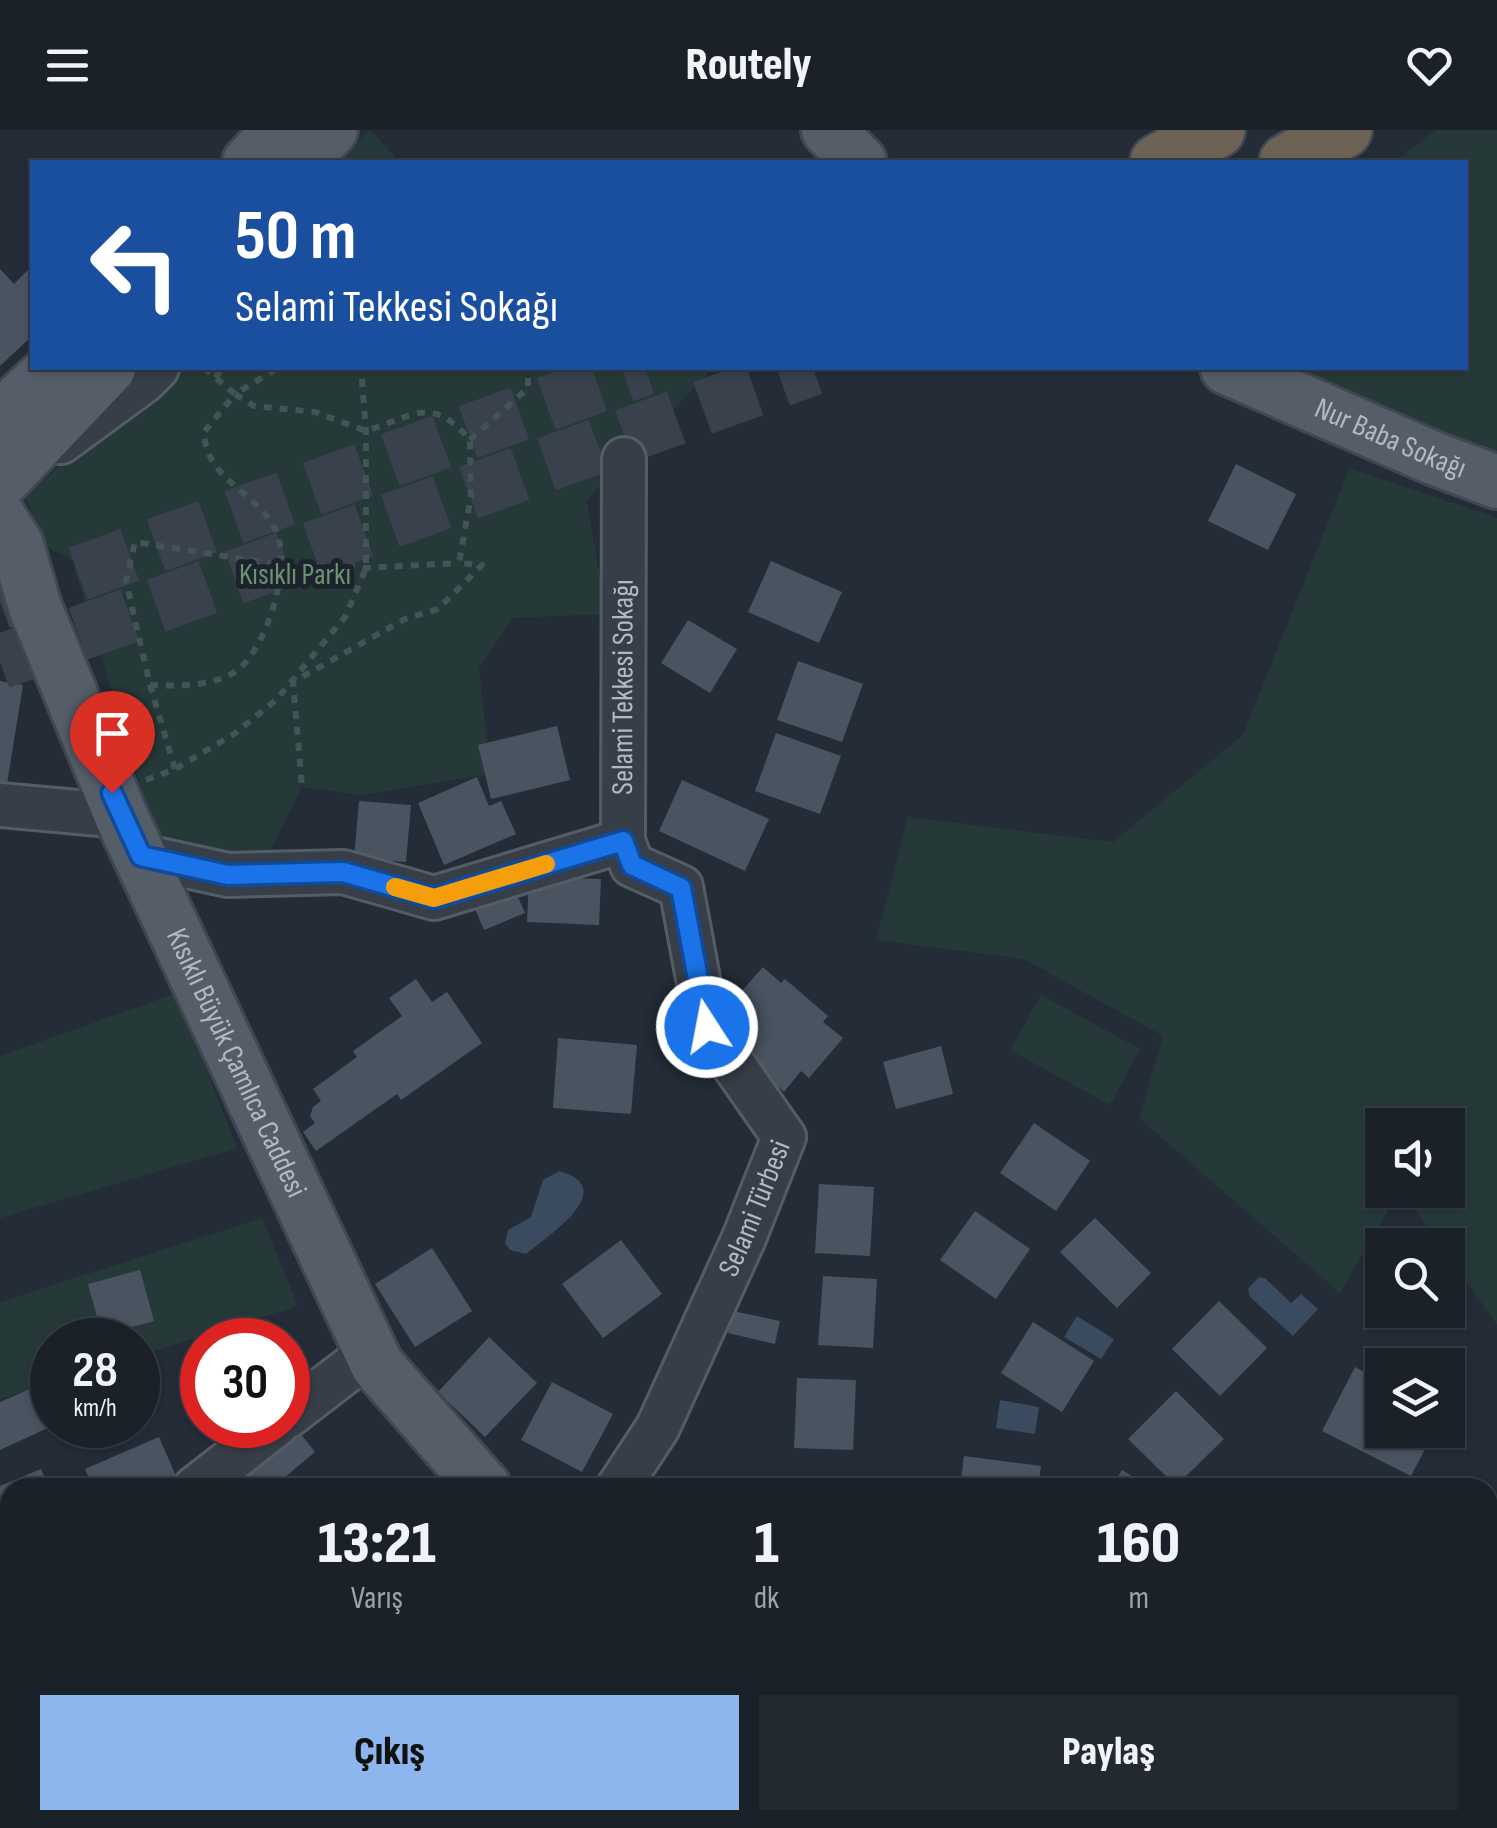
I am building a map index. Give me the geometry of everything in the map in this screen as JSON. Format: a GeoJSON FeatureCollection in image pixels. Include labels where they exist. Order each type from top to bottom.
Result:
{"type":"FeatureCollection","features":[{"type":"Feature","properties":{"kind":"highway"},"geometry":{"type":"LineString","coordinates":[[1162,160],[1217,130]]}},
{"type":"Feature","properties":{"kind":"highway"},"geometry":{"type":"LineString","coordinates":[[1292,160],[1344,130]]}},
{"type":"Feature","properties":{"kind":"main road"},"geometry":{"type":"LineString","coordinates":[[251,160],[280,130]]}},
{"type":"Feature","properties":{"kind":"main road"},"geometry":{"type":"LineString","coordinates":[[301,160],[331,130]]}},
{"type":"Feature","properties":{"kind":"main road"},"geometry":{"type":"LineString","coordinates":[[828,130],[858,160]]}},
{"type":"Feature","properties":{"kind":"main road"},"geometry":{"type":"LineString","coordinates":[[0,418],[51,370]]}},
{"type":"Feature","properties":{"kind":"main road"},"geometry":{"type":"LineString","coordinates":[[0,485],[107,370]]}},
{"type":"Feature","properties":{"kind":"main road","name":"Nur Baba Sokağı"},"geometry":{"type":"LineString","coordinates":[[1233,370],[1497,482]]}},
{"type":"Feature","properties":{"kind":"main road","name":"Kısıklı Büyük Çamlıca Caddesi"},"geometry":{"type":"LineString","coordinates":[[0,518],[17,546],[17,592],[370,1352],[377,1365],[476,1478]]}},
{"type":"Feature","properties":{"kind":"street"},"geometry":{"type":"LineString","coordinates":[[0,485],[154,370]]}},
{"type":"Feature","properties":{"kind":"street","name":"Selami Tekkesi Sokağı"},"geometry":{"type":"LineString","coordinates":[[623,841],[624,459]]}},
{"type":"Feature","properties":{"kind":"street"},"geometry":{"type":"LineString","coordinates":[[0,805],[125,822],[228,875],[343,872],[434,898],[623,841]]}},
{"type":"Feature","properties":{"kind":"street","name":"Selami Türbesi"},"geometry":{"type":"LineString","coordinates":[[623,841],[632,865],[681,888],[707,1027],[784,1137],[744,1238],[658,1427],[625,1478]]}},
{"type":"Feature","properties":{"kind":"street"},"geometry":{"type":"LineString","coordinates":[[310,1399],[370,1352]]}},
{"type":"Feature","properties":{"kind":"street"},"geometry":{"type":"LineString","coordinates":[[208,1478],[246,1448]]}},
{"type":"Feature","properties":{"kind":"path"},"geometry":{"type":"LineString","coordinates":[[206,370],[254,406],[315,412],[366,431],[408,414],[428,410],[443,414],[470,440],[471,496],[459,562]]}},
{"type":"Feature","properties":{"kind":"path"},"geometry":{"type":"LineString","coordinates":[[215,377],[222,370]]}},
{"type":"Feature","properties":{"kind":"path"},"geometry":{"type":"LineString","coordinates":[[150,686],[195,684],[238,670],[269,622],[282,546],[276,528],[218,472],[205,451],[204,432],[235,394],[275,370]]}},
{"type":"Feature","properties":{"kind":"path"},"geometry":{"type":"LineString","coordinates":[[125,822],[175,768],[234,734],[276,700],[345,617],[366,568],[366,431],[361,370]]}},
{"type":"Feature","properties":{"kind":"path"},"geometry":{"type":"LineString","coordinates":[[470,440],[528,388],[528,370]]}},
{"type":"Feature","properties":{"kind":"path"},"geometry":{"type":"LineString","coordinates":[[175,768],[150,686],[126,580],[134,542],[280,565],[482,565],[438,609],[405,619],[293,682]]}},
{"type":"Feature","properties":{"kind":"path"},"geometry":{"type":"LineString","coordinates":[[293,682],[302,786]]}},
{"type":"Feature","properties":{"kind":"green space"},"geometry":{"type":"Polygon","coordinates":[[[370,130],[398,160],[341,160],[370,130]]]}},
{"type":"Feature","properties":{"kind":"green space"},"geometry":{"type":"Polygon","coordinates":[[[1436,130],[1497,130],[1497,455],[1287,370],[1468,370],[1468,160],[1397,160],[1436,130]]]}},
{"type":"Feature","properties":{"kind":"green space","name":"Kısıklı Parkı"},"geometry":{"type":"Polygon","coordinates":[[[164,370],[711,370],[587,500],[606,614],[512,618],[479,669],[491,774],[361,795],[302,787],[266,860],[156,837],[72,560],[46,547],[25,497],[164,370]]]}},
{"type":"Feature","properties":{"kind":"green space"},"geometry":{"type":"Polygon","coordinates":[[[1350,468],[1497,518],[1497,1325],[1465,1279],[1465,1228],[1428,1228],[1414,1208],[1465,1208],[1465,1108],[1365,1108],[1365,1208],[1390,1208],[1378,1228],[1365,1228],[1365,1250],[1340,1293],[1139,1118],[1163,1036],[1024,959],[876,940],[908,817],[1113,842],[1243,735],[1350,468]]]}},
{"type":"Feature","properties":{"kind":"green space"},"geometry":{"type":"Polygon","coordinates":[[[177,993],[237,1148],[0,1218],[0,1056],[177,993]]]}},
{"type":"Feature","properties":{"kind":"green space"},"geometry":{"type":"Polygon","coordinates":[[[1041,995],[1140,1049],[1110,1105],[1010,1050],[1041,995]]]}},
{"type":"Feature","properties":{"kind":"green space"},"geometry":{"type":"Polygon","coordinates":[[[262,1218],[298,1306],[260,1318],[180,1318],[180,1343],[160,1349],[160,1318],[30,1318],[30,1390],[0,1399],[0,1302],[262,1218]]]}},
{"type":"Feature","properties":{"kind":"water"},"geometry":{"type":"Polygon","coordinates":[[[559,1171],[577,1179],[583,1189],[582,1200],[562,1225],[526,1254],[510,1250],[505,1243],[508,1230],[531,1217],[543,1180],[559,1171]]]}},
{"type":"Feature","properties":{"kind":"water"},"geometry":{"type":"Polygon","coordinates":[[[1259,1277],[1265,1278],[1291,1303],[1301,1294],[1318,1309],[1293,1336],[1250,1297],[1248,1289],[1259,1277]]]}},
{"type":"Feature","properties":{"kind":"water"},"geometry":{"type":"Polygon","coordinates":[[[1077,1316],[1114,1339],[1101,1359],[1064,1337],[1077,1316]]]}},
{"type":"Feature","properties":{"kind":"water"},"geometry":{"type":"Polygon","coordinates":[[[1000,1400],[1039,1407],[1035,1434],[996,1428],[1000,1400]]]}},
{"type":"Feature","properties":{"kind":"building"},"geometry":{"type":"Polygon","coordinates":[[[30,268],[30,338],[0,366],[0,269],[14,284],[30,268]]]}},
{"type":"Feature","properties":{"kind":"building"},"geometry":{"type":"Polygon","coordinates":[[[1236,464],[1296,494],[1268,550],[1208,521],[1236,464]]]}},
{"type":"Feature","properties":{"kind":"building"},"geometry":{"type":"Polygon","coordinates":[[[771,561],[842,592],[819,643],[748,612],[771,561]]]}},
{"type":"Feature","properties":{"kind":"building"},"geometry":{"type":"Polygon","coordinates":[[[688,620],[737,649],[710,693],[661,663],[688,620]]]}},
{"type":"Feature","properties":{"kind":"building"},"geometry":{"type":"Polygon","coordinates":[[[798,661],[863,684],[842,742],[777,720],[798,661]]]}},
{"type":"Feature","properties":{"kind":"building"},"geometry":{"type":"Polygon","coordinates":[[[0,681],[23,685],[7,784],[0,783],[0,681]]]}},
{"type":"Feature","properties":{"kind":"building"},"geometry":{"type":"Polygon","coordinates":[[[557,726],[570,780],[491,799],[478,745],[557,726]]]}},
{"type":"Feature","properties":{"kind":"building"},"geometry":{"type":"Polygon","coordinates":[[[776,733],[841,756],[820,814],[755,791],[776,733]]]}},
{"type":"Feature","properties":{"kind":"building"},"geometry":{"type":"Polygon","coordinates":[[[477,777],[489,806],[501,801],[516,834],[444,865],[418,803],[477,777]]]}},
{"type":"Feature","properties":{"kind":"building"},"geometry":{"type":"Polygon","coordinates":[[[682,780],[769,819],[745,871],[659,831],[682,780]]]}},
{"type":"Feature","properties":{"kind":"building"},"geometry":{"type":"Polygon","coordinates":[[[359,801],[411,805],[406,862],[354,858],[359,801]]]}},
{"type":"Feature","properties":{"kind":"building"},"geometry":{"type":"Polygon","coordinates":[[[529,877],[601,879],[599,925],[527,922],[529,877]]]}},
{"type":"Feature","properties":{"kind":"building"},"geometry":{"type":"Polygon","coordinates":[[[512,883],[525,913],[484,930],[471,900],[512,883]]]}},
{"type":"Feature","properties":{"kind":"building"},"geometry":{"type":"Polygon","coordinates":[[[763,967],[781,983],[785,979],[828,1016],[823,1022],[843,1038],[809,1078],[801,1071],[784,1092],[736,1050],[730,1018],[739,1009],[732,1002],[763,967]]]}},
{"type":"Feature","properties":{"kind":"building"},"geometry":{"type":"Polygon","coordinates":[[[416,979],[432,1002],[447,992],[482,1043],[401,1100],[397,1094],[316,1151],[303,1132],[315,1123],[310,1116],[321,1101],[313,1089],[357,1057],[353,1051],[402,1016],[389,998],[416,979]]]}},
{"type":"Feature","properties":{"kind":"building"},"geometry":{"type":"Polygon","coordinates":[[[558,1038],[637,1045],[631,1114],[553,1108],[558,1038]]]}},
{"type":"Feature","properties":{"kind":"building"},"geometry":{"type":"Polygon","coordinates":[[[941,1046],[953,1094],[896,1109],[883,1062],[941,1046]]]}},
{"type":"Feature","properties":{"kind":"building"},"geometry":{"type":"Polygon","coordinates":[[[1034,1123],[1090,1161],[1056,1211],[1000,1173],[1034,1123]]]}},
{"type":"Feature","properties":{"kind":"building"},"geometry":{"type":"Polygon","coordinates":[[[819,1184],[874,1187],[870,1256],[815,1253],[819,1184]]]}},
{"type":"Feature","properties":{"kind":"building"},"geometry":{"type":"Polygon","coordinates":[[[975,1211],[1030,1249],[996,1299],[940,1260],[975,1211]]]}},
{"type":"Feature","properties":{"kind":"building"},"geometry":{"type":"Polygon","coordinates":[[[1095,1218],[1151,1273],[1117,1308],[1060,1252],[1095,1218]]]}},
{"type":"Feature","properties":{"kind":"building"},"geometry":{"type":"Polygon","coordinates":[[[621,1240],[662,1294],[603,1338],[562,1284],[621,1240]]]}},
{"type":"Feature","properties":{"kind":"building"},"geometry":{"type":"Polygon","coordinates":[[[432,1248],[472,1311],[415,1347],[375,1284],[432,1248]]]}},
{"type":"Feature","properties":{"kind":"building"},"geometry":{"type":"Polygon","coordinates":[[[140,1270],[153,1318],[97,1318],[88,1284],[140,1270]]]}},
{"type":"Feature","properties":{"kind":"building"},"geometry":{"type":"Polygon","coordinates":[[[823,1276],[877,1279],[873,1348],[818,1345],[823,1276]]]}},
{"type":"Feature","properties":{"kind":"building"},"geometry":{"type":"Polygon","coordinates":[[[1219,1301],[1267,1348],[1220,1396],[1172,1349],[1219,1301]]]}},
{"type":"Feature","properties":{"kind":"building"},"geometry":{"type":"Polygon","coordinates":[[[733,1311],[780,1321],[775,1344],[728,1333],[733,1311]]]}},
{"type":"Feature","properties":{"kind":"building"},"geometry":{"type":"Polygon","coordinates":[[[1033,1322],[1094,1361],[1062,1412],[1001,1373],[1033,1322]]]}},
{"type":"Feature","properties":{"kind":"building"},"geometry":{"type":"Polygon","coordinates":[[[489,1337],[537,1383],[485,1437],[438,1392],[489,1337]]]}},
{"type":"Feature","properties":{"kind":"building"},"geometry":{"type":"Polygon","coordinates":[[[1355,1367],[1365,1372],[1365,1448],[1426,1448],[1411,1476],[1322,1431],[1355,1367]]]}},
{"type":"Feature","properties":{"kind":"building"},"geometry":{"type":"Polygon","coordinates":[[[797,1378],[856,1380],[853,1450],[794,1448],[797,1378]]]}},
{"type":"Feature","properties":{"kind":"building"},"geometry":{"type":"Polygon","coordinates":[[[552,1382],[613,1414],[582,1472],[521,1440],[552,1382]]]}},
{"type":"Feature","properties":{"kind":"building"},"geometry":{"type":"Polygon","coordinates":[[[30,1389],[30,1436],[0,1450],[0,1402],[30,1389]]]}},
{"type":"Feature","properties":{"kind":"building"},"geometry":{"type":"Polygon","coordinates":[[[1176,1391],[1224,1439],[1184,1478],[1168,1478],[1128,1439],[1176,1391]]]}},
{"type":"Feature","properties":{"kind":"building"},"geometry":{"type":"Polygon","coordinates":[[[160,1439],[176,1476],[172,1478],[89,1478],[85,1469],[134,1448],[160,1448],[160,1439]]]}},
{"type":"Feature","properties":{"kind":"building"},"geometry":{"type":"Polygon","coordinates":[[[310,1446],[315,1452],[284,1478],[238,1478],[230,1468],[253,1448],[310,1446]]]}},
{"type":"Feature","properties":{"kind":"building"},"geometry":{"type":"Polygon","coordinates":[[[964,1456],[1041,1466],[1039,1478],[961,1478],[964,1456]]]}},
{"type":"Feature","properties":{"kind":"building"},"geometry":{"type":"Polygon","coordinates":[[[41,1469],[45,1478],[19,1478],[41,1469]]]}},
{"type":"Feature","properties":{"kind":"building"},"geometry":{"type":"Polygon","coordinates":[[[1122,1470],[1135,1478],[1117,1478],[1122,1470]]]}},
{"type":"Feature","properties":{"kind":"tunnel"},"geometry":{"type":"LineString","coordinates":[[0,602],[639,370]]}},
{"type":"Feature","properties":{"kind":"tunnel"},"geometry":{"type":"LineString","coordinates":[[0,662],[807,370]]}},
{"type":"Feature","properties":{"kind":"slow traffic"},"geometry":{"type":"LineString","coordinates":[[395,887],[434,898],[546,864]]}},
{"type":"Feature","properties":{"kind":"route"},"geometry":{"type":"LineString","coordinates":[[112,793],[141,856],[228,875],[343,872],[434,898],[623,841],[632,865],[681,888],[707,1027]]}}]}
